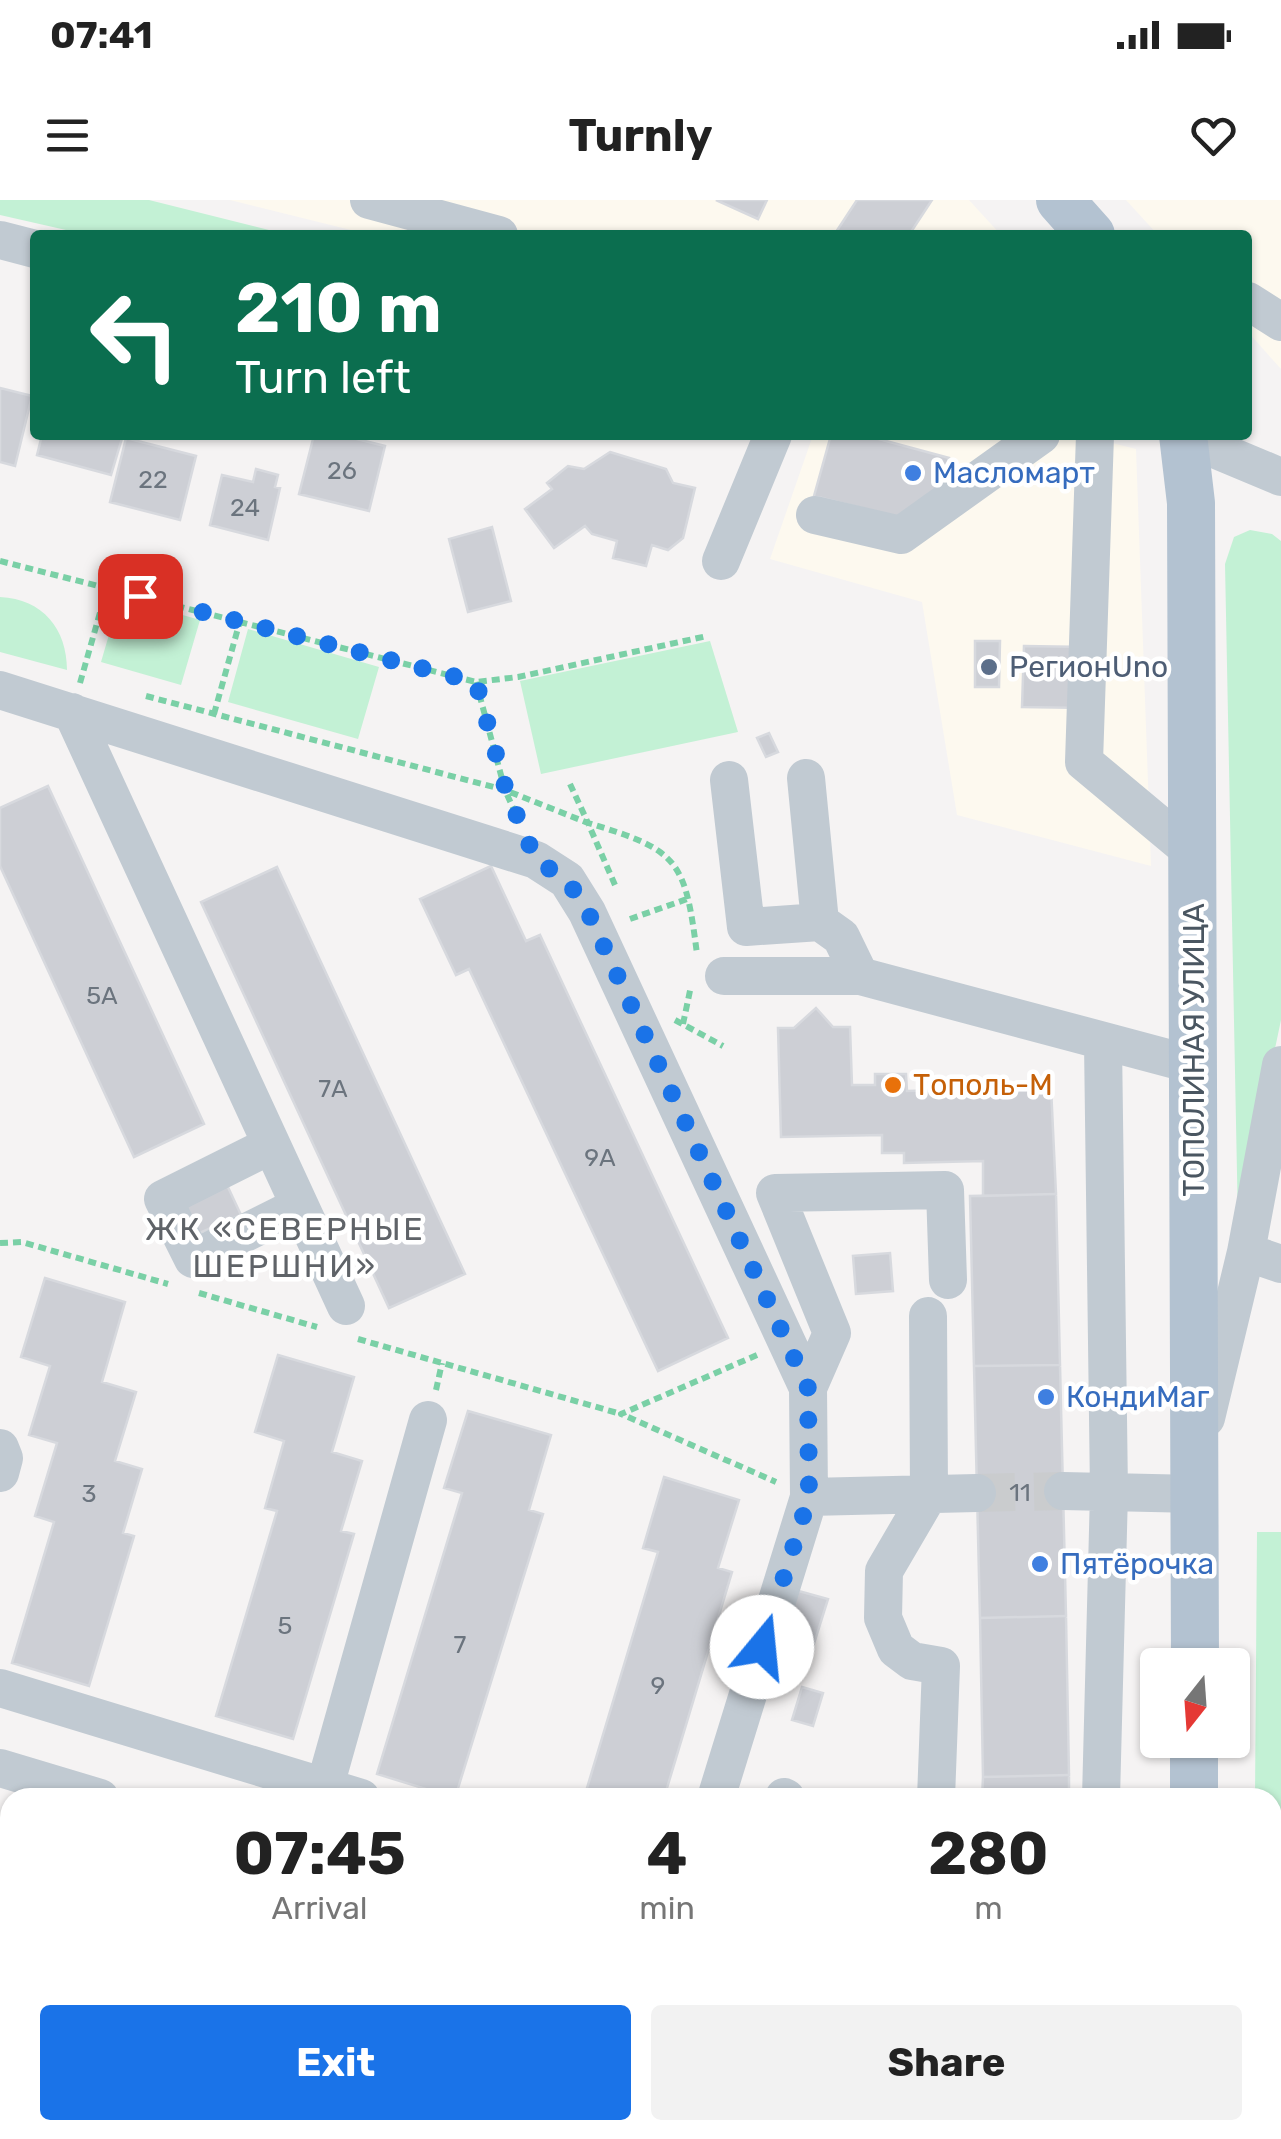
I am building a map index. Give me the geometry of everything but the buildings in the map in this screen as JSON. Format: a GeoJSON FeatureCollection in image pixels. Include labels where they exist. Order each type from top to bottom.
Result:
{"type":"FeatureCollection","features":[{"type":"Feature","properties":{"kind":"main road","name":"ТОПОЛИНАЯ УЛИЦА"},"geometry":{"type":"LineString","coordinates":[[1183,440],[1191,504],[1195,1648]]}},
{"type":"Feature","properties":{"kind":"main road"},"geometry":{"type":"LineString","coordinates":[[1194,1758],[1194,1788]]}},
{"type":"Feature","properties":{"kind":"street"},"geometry":{"type":"LineString","coordinates":[[369,200],[480,230]]}},
{"type":"Feature","properties":{"kind":"street"},"geometry":{"type":"LineString","coordinates":[[0,240],[30,247]]}},
{"type":"Feature","properties":{"kind":"street"},"geometry":{"type":"LineString","coordinates":[[1252,304],[1281,322]]}},
{"type":"Feature","properties":{"kind":"street"},"geometry":{"type":"LineString","coordinates":[[721,560],[771,440]]}},
{"type":"Feature","properties":{"kind":"street"},"geometry":{"type":"LineString","coordinates":[[815,515],[902,535],[1033,440]]}},
{"type":"Feature","properties":{"kind":"street"},"geometry":{"type":"LineString","coordinates":[[1085,440],[1084,762],[1193,853]]}},
{"type":"Feature","properties":{"kind":"street"},"geometry":{"type":"LineString","coordinates":[[1193,440],[1281,477]]}},
{"type":"Feature","properties":{"kind":"street"},"geometry":{"type":"LineString","coordinates":[[0,690],[536,860],[567,880],[588,912],[808,1388],[809,1497],[719,1788]]}},
{"type":"Feature","properties":{"kind":"street"},"geometry":{"type":"LineString","coordinates":[[72,712],[299,1206],[337,1323]]}},
{"type":"Feature","properties":{"kind":"street"},"geometry":{"type":"LineString","coordinates":[[806,778],[820,922]]}},
{"type":"Feature","properties":{"kind":"street"},"geometry":{"type":"LineString","coordinates":[[729,780],[746,927],[820,922],[841,937],[860,976]]}},
{"type":"Feature","properties":{"kind":"street"},"geometry":{"type":"LineString","coordinates":[[705,970],[860,976],[1194,1065]]}},
{"type":"Feature","properties":{"kind":"street"},"geometry":{"type":"LineString","coordinates":[[1102,1788],[1108,1492],[1103,1043]]}},
{"type":"Feature","properties":{"kind":"street"},"geometry":{"type":"LineString","coordinates":[[1063,1490],[1108,1492],[1196,1474],[1263,1258],[1281,1064]]}},
{"type":"Feature","properties":{"kind":"street"},"geometry":{"type":"LineString","coordinates":[[272,1145],[163,1199],[193,1259],[299,1206]]}},
{"type":"Feature","properties":{"kind":"street"},"geometry":{"type":"LineString","coordinates":[[808,1388],[832,1333],[775,1193],[945,1190],[948,1280]]}},
{"type":"Feature","properties":{"kind":"street"},"geometry":{"type":"LineString","coordinates":[[928,1316],[929,1494],[884,1571],[883,1618],[896,1649],[912,1660],[941,1666],[936,1788]]}},
{"type":"Feature","properties":{"kind":"street"},"geometry":{"type":"LineString","coordinates":[[344,1788],[428,1420]]}},
{"type":"Feature","properties":{"kind":"street"},"geometry":{"type":"LineString","coordinates":[[0,1448],[4,1458],[0,1473]]}},
{"type":"Feature","properties":{"kind":"street"},"geometry":{"type":"LineString","coordinates":[[809,1497],[977,1492]]}},
{"type":"Feature","properties":{"kind":"street"},"geometry":{"type":"LineString","coordinates":[[0,1688],[330,1788]]}},
{"type":"Feature","properties":{"kind":"street"},"geometry":{"type":"LineString","coordinates":[[0,1768],[50,1788]]}},
{"type":"Feature","properties":{"kind":"path"},"geometry":{"type":"LineString","coordinates":[[0,561],[476,682],[518,677],[707,636]]}},
{"type":"Feature","properties":{"kind":"path"},"geometry":{"type":"LineString","coordinates":[[72,712],[107,588]]}},
{"type":"Feature","properties":{"kind":"path"},"geometry":{"type":"LineString","coordinates":[[214,714],[240,622]]}},
{"type":"Feature","properties":{"kind":"path"},"geometry":{"type":"LineString","coordinates":[[476,682],[506,790],[536,860]]}},
{"type":"Feature","properties":{"kind":"path"},"geometry":{"type":"LineString","coordinates":[[570,784],[588,823],[648,840],[678,867],[690,898],[705,970],[682,1024]]}},
{"type":"Feature","properties":{"kind":"path"},"geometry":{"type":"LineString","coordinates":[[630,918],[690,898]]}},
{"type":"Feature","properties":{"kind":"path"},"geometry":{"type":"LineString","coordinates":[[0,1243],[22,1242],[172,1286]]}},
{"type":"Feature","properties":{"kind":"path"},"geometry":{"type":"LineString","coordinates":[[191,1291],[337,1323],[621,1414],[809,1497]]}},
{"type":"Feature","properties":{"kind":"path"},"geometry":{"type":"LineString","coordinates":[[621,1414],[787,1342]]}},
{"type":"Feature","properties":{"kind":"shaded area"},"geometry":{"type":"Polygon","coordinates":[[[230,200],[969,200],[996,230],[351,230],[230,200]]]}},
{"type":"Feature","properties":{"kind":"shaded area"},"geometry":{"type":"Polygon","coordinates":[[[1126,200],[1281,200],[1281,369],[1252,336],[1252,230],[1153,230],[1126,200]]]}},
{"type":"Feature","properties":{"kind":"shaded area"},"geometry":{"type":"Polygon","coordinates":[[[811,440],[1100,440],[1136,449],[1151,866],[957,815],[922,602],[770,559],[811,440]]]}},
{"type":"Feature","properties":{"kind":"green space"},"geometry":{"type":"Polygon","coordinates":[[[0,200],[149,200],[269,230],[66,230],[0,215],[0,200]]]}},
{"type":"Feature","properties":{"kind":"green space"},"geometry":{"type":"Polygon","coordinates":[[[1250,530],[1272,534],[1281,541],[1281,1020],[1238,1224],[1225,564],[1234,537],[1250,530]]]}},
{"type":"Feature","properties":{"kind":"green space"},"geometry":{"type":"Polygon","coordinates":[[[0,597],[29,603],[50,619],[63,642],[67,670],[0,652],[0,597]]]}},
{"type":"Feature","properties":{"kind":"green space"},"geometry":{"type":"Polygon","coordinates":[[[120,597],[200,620],[181,685],[101,662],[120,597]]]}},
{"type":"Feature","properties":{"kind":"green space"},"geometry":{"type":"Polygon","coordinates":[[[248,629],[379,667],[358,739],[228,702],[248,629]]]}},
{"type":"Feature","properties":{"kind":"green space"},"geometry":{"type":"Polygon","coordinates":[[[710,641],[738,732],[541,774],[520,681],[710,641]]]}},
{"type":"Feature","properties":{"kind":"green space"},"geometry":{"type":"Polygon","coordinates":[[[1257,1532],[1281,1532],[1281,1788],[1255,1788],[1257,1532]]]}},
{"type":"Feature","properties":{"kind":"tunnel"},"geometry":{"type":"LineString","coordinates":[[977,1493],[1063,1491]]}},
{"type":"Feature","properties":{"kind":"place","name":"Масломарт"},"geometry":{"type":"Point","coordinates":[913,473]}},
{"type":"Feature","properties":{"kind":"place","name":"РегионUno"},"geometry":{"type":"Point","coordinates":[989,667]}},
{"type":"Feature","properties":{"kind":"place","name":"Тополь-М"},"geometry":{"type":"Point","coordinates":[893,1085]}},
{"type":"Feature","properties":{"kind":"place","name":"КондиМаг"},"geometry":{"type":"Point","coordinates":[1046,1397]}},
{"type":"Feature","properties":{"kind":"place","name":"Пятёрочка"},"geometry":{"type":"Point","coordinates":[1040,1564]}},
{"type":"Feature","properties":{"kind":"district","name":"ЖК «СЕВЕРНЫЕ ШЕРШНИ»"},"geometry":{"type":"Point","coordinates":[285,1248]}},
{"type":"Feature","properties":{"kind":"route"},"geometry":{"type":"LineString","coordinates":[[140,596],[476,682],[506,790],[536,860],[567,880],[588,912],[808,1388],[809,1497],[762,1647]]}}]}
